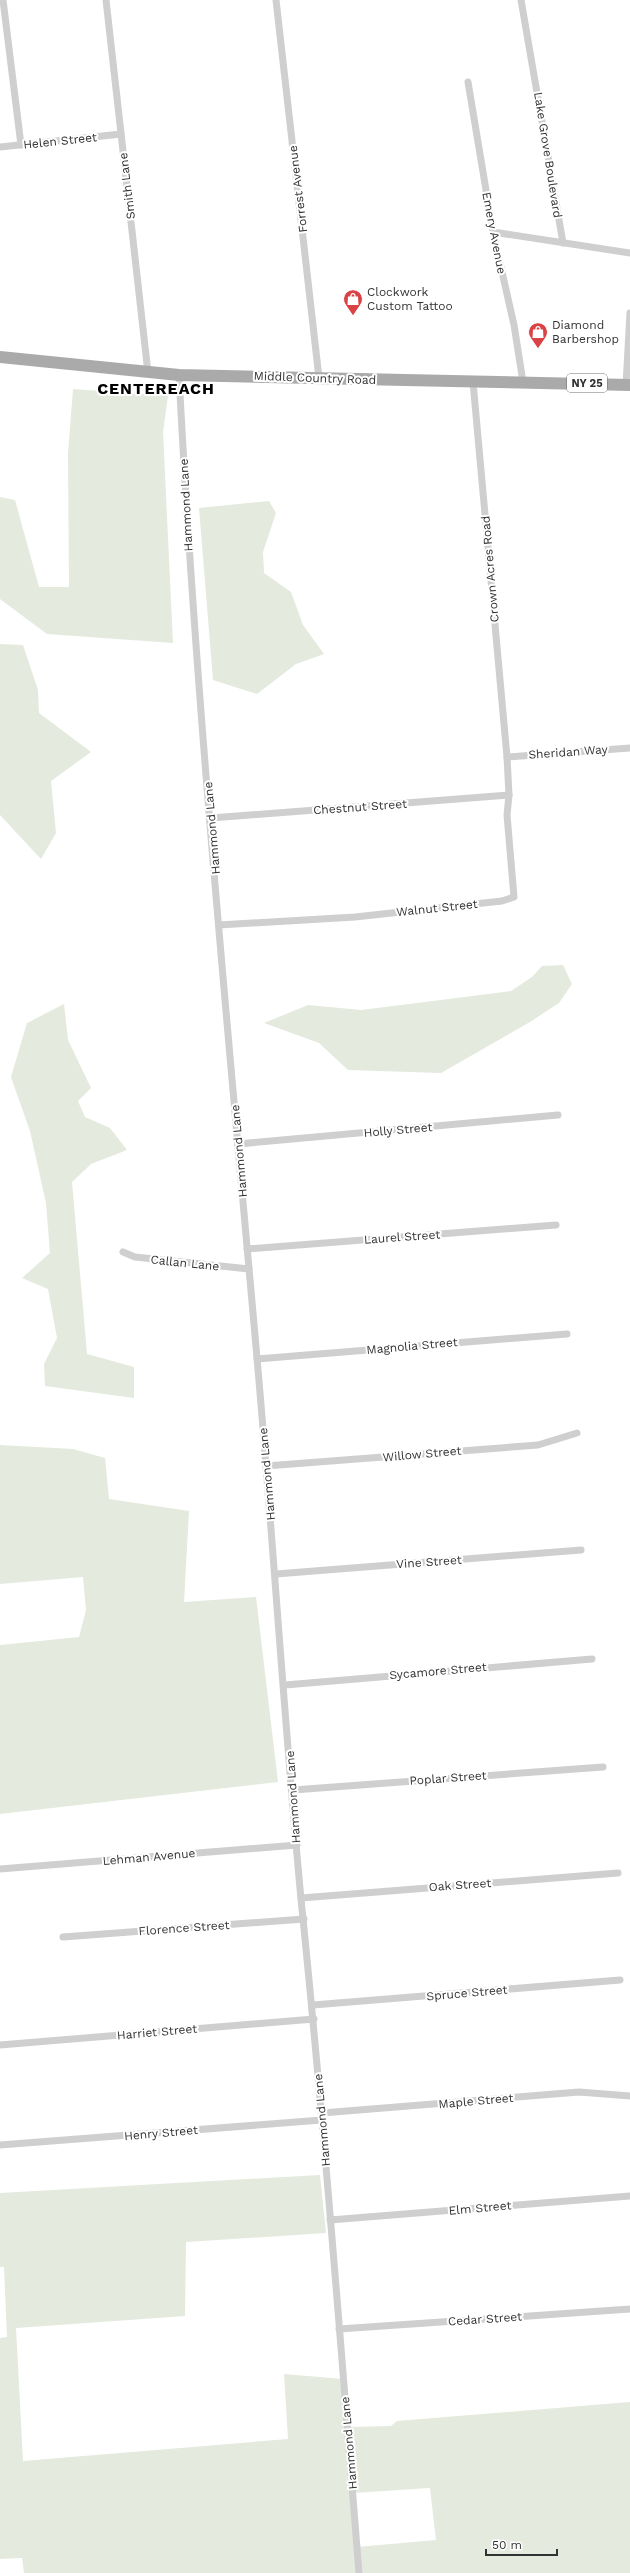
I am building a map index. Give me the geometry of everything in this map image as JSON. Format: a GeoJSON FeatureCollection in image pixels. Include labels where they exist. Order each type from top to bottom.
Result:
{"type":"FeatureCollection","features":[{"type":"Feature","properties":{"kind":"main road","name":"Middle Country Road"},"geometry":{"type":"LineString","coordinates":[[0,357],[180,375],[628,385]]}},
{"type":"Feature","properties":{"kind":"street"},"geometry":{"type":"LineString","coordinates":[[3,0],[21,145]]}},
{"type":"Feature","properties":{"kind":"street","name":"Smith Lane"},"geometry":{"type":"LineString","coordinates":[[106,0],[148,373]]}},
{"type":"Feature","properties":{"kind":"street","name":"Forrest Avenue"},"geometry":{"type":"LineString","coordinates":[[276,0],[319,378]]}},
{"type":"Feature","properties":{"kind":"street","name":"Lake Grove Boulevard"},"geometry":{"type":"LineString","coordinates":[[521,0],[563,243]]}},
{"type":"Feature","properties":{"kind":"street","name":"Emery Avenue"},"geometry":{"type":"LineString","coordinates":[[468,82],[493,232],[514,325],[523,382]]}},
{"type":"Feature","properties":{"kind":"street","name":"Helen Street"},"geometry":{"type":"LineString","coordinates":[[0,147],[121,134]]}},
{"type":"Feature","properties":{"kind":"street"},"geometry":{"type":"LineString","coordinates":[[493,232],[630,253]]}},
{"type":"Feature","properties":{"kind":"street"},"geometry":{"type":"LineString","coordinates":[[628,385],[630,313]]}},
{"type":"Feature","properties":{"kind":"street","name":"Hammond Lane"},"geometry":{"type":"LineString","coordinates":[[180,375],[186,520],[238,1144],[276,1574],[301,1898],[313,2005],[359,2573]]}},
{"type":"Feature","properties":{"kind":"street","name":"Crown Acres Road"},"geometry":{"type":"LineString","coordinates":[[473,382],[507,757]]}},
{"type":"Feature","properties":{"kind":"street","name":"Sheridan Way"},"geometry":{"type":"LineString","coordinates":[[507,757],[630,748]]}},
{"type":"Feature","properties":{"kind":"street","name":"Walnut Street"},"geometry":{"type":"LineString","coordinates":[[220,925],[355,917],[512,899],[514,883],[507,815],[509,795],[507,757]]}},
{"type":"Feature","properties":{"kind":"street","name":"Chestnut Street"},"geometry":{"type":"LineString","coordinates":[[211,818],[509,795]]}},
{"type":"Feature","properties":{"kind":"street","name":"Holly Street"},"geometry":{"type":"LineString","coordinates":[[238,1144],[558,1116]]}},
{"type":"Feature","properties":{"kind":"street","name":"Laurel Street"},"geometry":{"type":"LineString","coordinates":[[247,1249],[556,1225]]}},
{"type":"Feature","properties":{"kind":"street","name":"Callan Lane"},"geometry":{"type":"LineString","coordinates":[[123,1252],[135,1257],[249,1269]]}},
{"type":"Feature","properties":{"kind":"street","name":"Magnolia Street"},"geometry":{"type":"LineString","coordinates":[[257,1359],[567,1334]]}},
{"type":"Feature","properties":{"kind":"street","name":"Willow Street"},"geometry":{"type":"LineString","coordinates":[[266,1466],[538,1445],[577,1433]]}},
{"type":"Feature","properties":{"kind":"street","name":"Vine Street"},"geometry":{"type":"LineString","coordinates":[[276,1574],[581,1550]]}},
{"type":"Feature","properties":{"kind":"street","name":"Sycamore Street"},"geometry":{"type":"LineString","coordinates":[[285,1685],[592,1659]]}},
{"type":"Feature","properties":{"kind":"street","name":"Poplar Street"},"geometry":{"type":"LineString","coordinates":[[293,1790],[603,1767]]}},
{"type":"Feature","properties":{"kind":"street","name":"Lehman Avenue"},"geometry":{"type":"LineString","coordinates":[[0,1869],[297,1845]]}},
{"type":"Feature","properties":{"kind":"street","name":"Oak Street"},"geometry":{"type":"LineString","coordinates":[[301,1898],[618,1873]]}},
{"type":"Feature","properties":{"kind":"street","name":"Florence Street"},"geometry":{"type":"LineString","coordinates":[[64,1938],[304,1919]]}},
{"type":"Feature","properties":{"kind":"street","name":"Spruce Street"},"geometry":{"type":"LineString","coordinates":[[313,2005],[620,1980]]}},
{"type":"Feature","properties":{"kind":"street","name":"Harriet Street"},"geometry":{"type":"LineString","coordinates":[[0,2046],[314,2019]]}},
{"type":"Feature","properties":{"kind":"street","name":"Maple Street"},"geometry":{"type":"LineString","coordinates":[[322,2116],[579,2092],[630,2096]]}},
{"type":"Feature","properties":{"kind":"street","name":"Henry Street"},"geometry":{"type":"LineString","coordinates":[[0,2145],[322,2116]]}},
{"type":"Feature","properties":{"kind":"street","name":"Elm Street"},"geometry":{"type":"LineString","coordinates":[[330,2220],[630,2196]]}},
{"type":"Feature","properties":{"kind":"street","name":"Cedar Street"},"geometry":{"type":"LineString","coordinates":[[339,2329],[630,2309]]}},
{"type":"Feature","properties":{"kind":"shaded area"},"geometry":{"type":"Polygon","coordinates":[[[73,389],[168,396],[163,432],[173,643],[47,634],[0,599],[0,497],[15,500],[39,587],[69,587],[68,454],[73,389]]]}},
{"type":"Feature","properties":{"kind":"shaded area"},"geometry":{"type":"Polygon","coordinates":[[[269,501],[276,513],[263,552],[264,573],[291,592],[303,625],[324,654],[296,664],[257,694],[213,680],[199,508],[269,501]]]}},
{"type":"Feature","properties":{"kind":"shaded area"},"geometry":{"type":"Polygon","coordinates":[[[0,644],[23,645],[38,690],[39,713],[91,752],[51,781],[56,833],[41,859],[0,815],[0,644]]]}},
{"type":"Feature","properties":{"kind":"shaded area"},"geometry":{"type":"Polygon","coordinates":[[[563,965],[572,984],[559,1003],[530,1022],[441,1073],[348,1070],[319,1043],[264,1023],[308,1005],[361,1010],[511,991],[532,977],[542,966],[563,965]]]}},
{"type":"Feature","properties":{"kind":"shaded area"},"geometry":{"type":"Polygon","coordinates":[[[64,1004],[68,1040],[91,1088],[78,1101],[85,1117],[110,1128],[127,1150],[91,1164],[72,1182],[87,1354],[134,1367],[134,1398],[45,1386],[44,1364],[57,1338],[48,1289],[22,1278],[50,1253],[46,1203],[30,1131],[11,1077],[27,1023],[64,1004]]]}},
{"type":"Feature","properties":{"kind":"shaded area"},"geometry":{"type":"Polygon","coordinates":[[[0,1445],[73,1449],[105,1458],[109,1499],[189,1511],[184,1602],[256,1597],[278,1782],[0,1814],[0,1645],[79,1637],[86,1610],[83,1577],[0,1584],[0,1445]]]}},
{"type":"Feature","properties":{"kind":"shaded area"},"geometry":{"type":"Polygon","coordinates":[[[320,2175],[326,2233],[186,2242],[185,2316],[16,2328],[23,2461],[288,2439],[284,2374],[343,2379],[348,2427],[391,2426],[397,2421],[630,2402],[630,2573],[24,2573],[22,2558],[0,2559],[0,2338],[7,2337],[4,2267],[0,2267],[0,2193],[320,2175]],[[430,2488],[353,2493],[357,2547],[436,2540],[430,2488]]]}},
{"type":"Feature","properties":{"kind":"place","name":"Clockwork Custom Tattoo"},"geometry":{"type":"Point","coordinates":[353,316]}},
{"type":"Feature","properties":{"kind":"place","name":"Diamond Barbershop"},"geometry":{"type":"Point","coordinates":[538,349]}},
{"type":"Feature","properties":{"kind":"district","name":"CENTEREACH"},"geometry":{"type":"Point","coordinates":[156,388]}}]}
